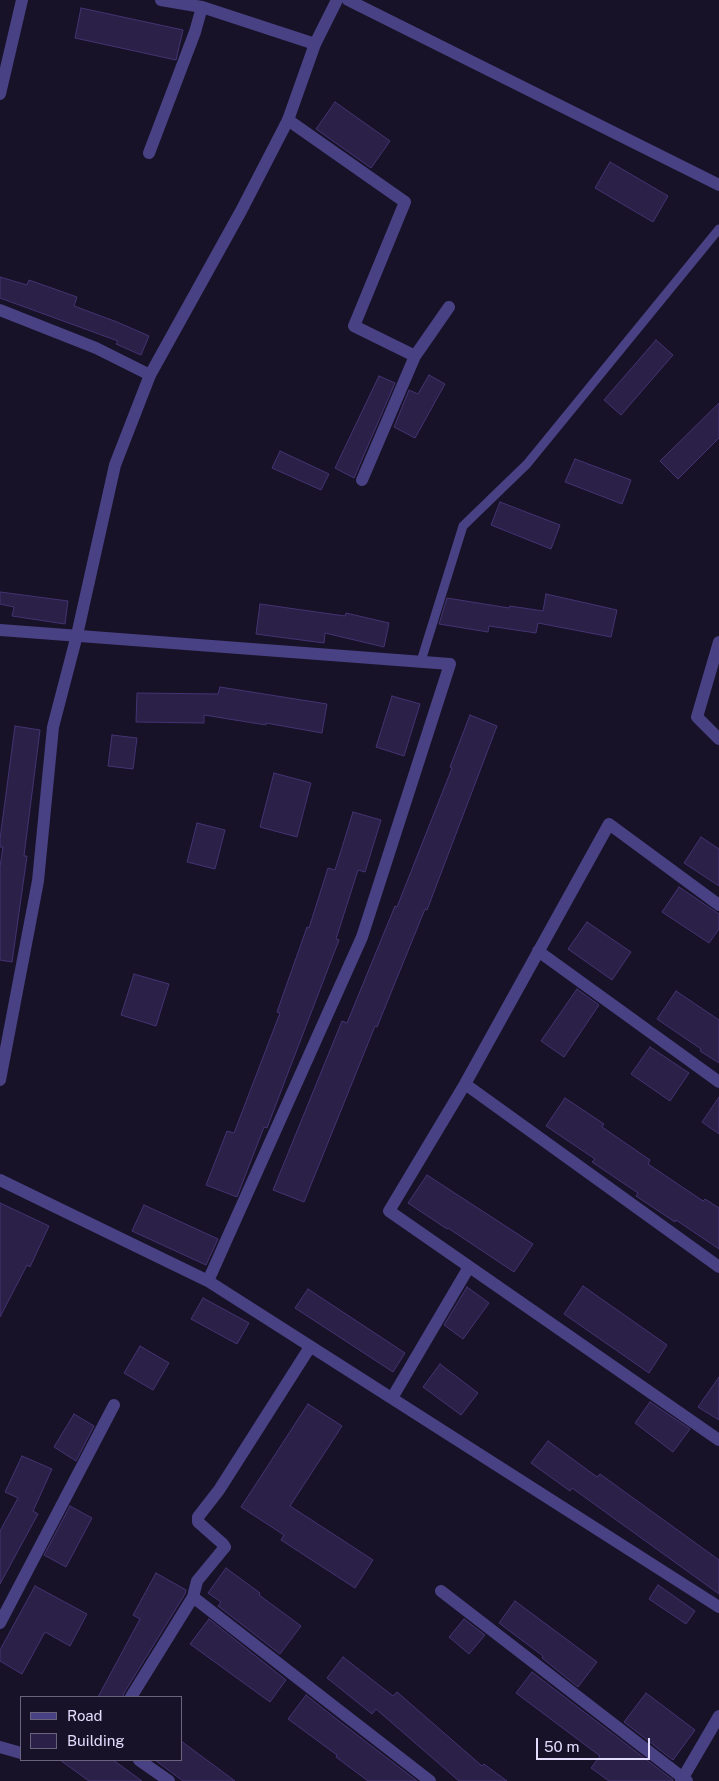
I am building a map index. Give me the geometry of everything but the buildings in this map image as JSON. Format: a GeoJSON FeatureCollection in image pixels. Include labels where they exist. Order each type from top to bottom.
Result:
{"type":"FeatureCollection","features":[{"type":"Feature","properties":{"kind":"street"},"geometry":{"type":"LineString","coordinates":[[0,94],[22,0]]}},
{"type":"Feature","properties":{"kind":"street"},"geometry":{"type":"LineString","coordinates":[[161,0],[202,7],[315,44]]}},
{"type":"Feature","properties":{"kind":"street"},"geometry":{"type":"LineString","coordinates":[[0,1080],[38,881],[53,727],[77,635],[115,465],[150,375],[241,211],[288,120],[315,44],[337,0]]}},
{"type":"Feature","properties":{"kind":"street"},"geometry":{"type":"LineString","coordinates":[[348,0],[719,185]]}},
{"type":"Feature","properties":{"kind":"street"},"geometry":{"type":"LineString","coordinates":[[149,153],[195,32],[202,7]]}},
{"type":"Feature","properties":{"kind":"street"},"geometry":{"type":"LineString","coordinates":[[288,120],[406,202],[354,326],[415,356]]}},
{"type":"Feature","properties":{"kind":"street"},"geometry":{"type":"LineString","coordinates":[[362,480],[415,356],[449,307]]}},
{"type":"Feature","properties":{"kind":"street"},"geometry":{"type":"LineString","coordinates":[[0,310],[96,348],[150,375]]}},
{"type":"Feature","properties":{"kind":"street"},"geometry":{"type":"LineString","coordinates":[[0,630],[450,664],[362,937],[208,1281]]}},
{"type":"Feature","properties":{"kind":"street"},"geometry":{"type":"LineString","coordinates":[[719,642],[698,717],[719,739]]}},
{"type":"Feature","properties":{"kind":"street"},"geometry":{"type":"LineString","coordinates":[[719,905],[609,824],[465,1084],[389,1211],[719,1440]]}},
{"type":"Feature","properties":{"kind":"street"},"geometry":{"type":"LineString","coordinates":[[538,951],[719,1082]]}},
{"type":"Feature","properties":{"kind":"street"},"geometry":{"type":"LineString","coordinates":[[465,1084],[719,1267]]}},
{"type":"Feature","properties":{"kind":"street"},"geometry":{"type":"LineString","coordinates":[[0,1180],[208,1281],[719,1607]]}},
{"type":"Feature","properties":{"kind":"street"},"geometry":{"type":"LineString","coordinates":[[392,1398],[469,1267]]}},
{"type":"Feature","properties":{"kind":"street"},"geometry":{"type":"LineString","coordinates":[[133,1696],[193,1598],[197,1581],[225,1547],[198,1522],[198,1516],[220,1490],[310,1347]]}},
{"type":"Feature","properties":{"kind":"street"},"geometry":{"type":"LineString","coordinates":[[0,1623],[114,1405]]}},
{"type":"Feature","properties":{"kind":"street"},"geometry":{"type":"LineString","coordinates":[[440,1591],[684,1780],[719,1716]]}},
{"type":"Feature","properties":{"kind":"street"},"geometry":{"type":"LineString","coordinates":[[193,1598],[430,1781]]}},
{"type":"Feature","properties":{"kind":"street"},"geometry":{"type":"LineString","coordinates":[[2,1750],[20,1753]]}},
{"type":"Feature","properties":{"kind":"street"},"geometry":{"type":"LineString","coordinates":[[140,1761],[164,1780]]}},
{"type":"Feature","properties":{"kind":"lane"},"geometry":{"type":"LineString","coordinates":[[421,661],[463,526],[527,464],[719,229]]}}]}
